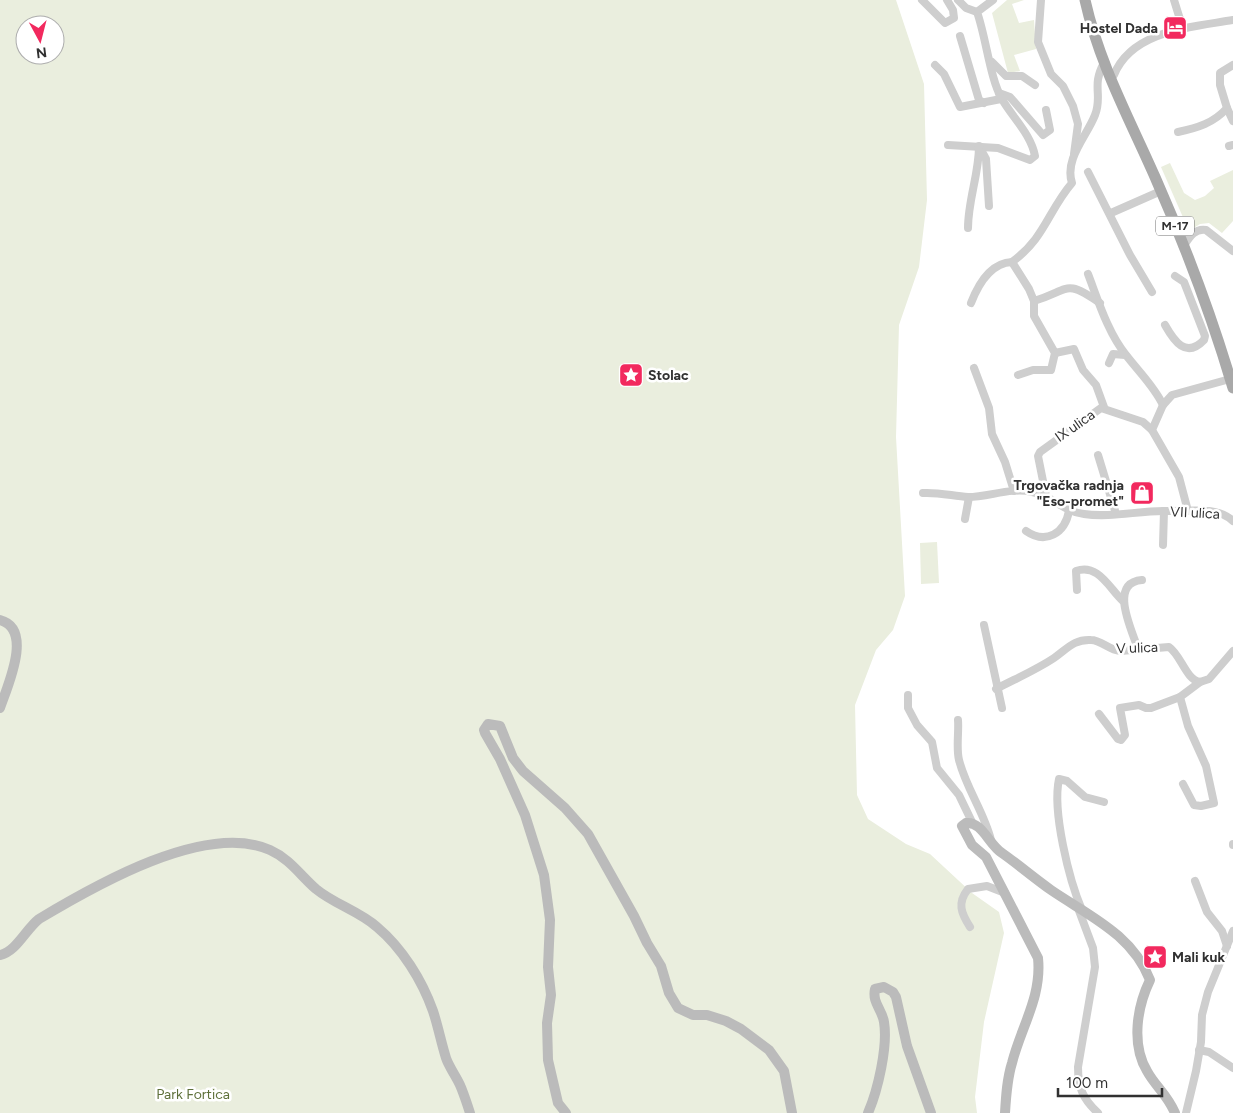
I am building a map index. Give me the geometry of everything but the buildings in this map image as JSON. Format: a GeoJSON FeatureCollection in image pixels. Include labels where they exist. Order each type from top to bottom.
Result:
{"type":"FeatureCollection","features":[{"type":"Feature","properties":{"kind":"main road","name":"M-17"},"geometry":{"type":"LineString","coordinates":[[1085,0],[1104,63],[1161,191],[1183,247],[1205,321],[1232,384]]}},
{"type":"Feature","properties":{"kind":"street"},"geometry":{"type":"LineString","coordinates":[[922,0],[944,23],[954,18],[955,14],[947,0]]}},
{"type":"Feature","properties":{"kind":"street"},"geometry":{"type":"LineString","coordinates":[[977,12],[993,0]]}},
{"type":"Feature","properties":{"kind":"street"},"geometry":{"type":"LineString","coordinates":[[971,303],[981,283],[992,270],[1000,264],[1012,262],[1036,241],[1063,193],[1072,183],[1069,174],[1074,155],[1078,124],[1074,106],[1063,86],[1051,74],[1038,42],[1041,0]]}},
{"type":"Feature","properties":{"kind":"street"},"geometry":{"type":"LineString","coordinates":[[1174,0],[1183,29]]}},
{"type":"Feature","properties":{"kind":"street"},"geometry":{"type":"LineString","coordinates":[[948,145],[979,146],[1008,150],[1030,160],[1035,156],[1019,123],[1000,96],[977,12],[958,1]]}},
{"type":"Feature","properties":{"kind":"street"},"geometry":{"type":"LineString","coordinates":[[1114,74],[1117,67],[1146,40],[1183,29],[1233,20]]}},
{"type":"Feature","properties":{"kind":"street"},"geometry":{"type":"LineString","coordinates":[[960,36],[979,100],[984,103]]}},
{"type":"Feature","properties":{"kind":"street"},"geometry":{"type":"LineString","coordinates":[[990,60],[1006,76],[1022,76],[1035,84]]}},
{"type":"Feature","properties":{"kind":"street"},"geometry":{"type":"LineString","coordinates":[[1074,155],[1098,108],[1097,75],[1104,63]]}},
{"type":"Feature","properties":{"kind":"street"},"geometry":{"type":"LineString","coordinates":[[1104,63],[1102,74],[1107,80]]}},
{"type":"Feature","properties":{"kind":"street"},"geometry":{"type":"LineString","coordinates":[[935,65],[944,74],[960,107],[984,103],[1000,96],[1010,97],[1043,134],[1050,130],[1046,110]]}},
{"type":"Feature","properties":{"kind":"street"},"geometry":{"type":"LineString","coordinates":[[1233,65],[1220,73],[1219,79],[1227,108],[1233,121]]}},
{"type":"Feature","properties":{"kind":"street"},"geometry":{"type":"LineString","coordinates":[[1178,132],[1197,128],[1218,118],[1227,108]]}},
{"type":"Feature","properties":{"kind":"street"},"geometry":{"type":"LineString","coordinates":[[979,146],[986,159],[989,206]]}},
{"type":"Feature","properties":{"kind":"street"},"geometry":{"type":"LineString","coordinates":[[968,228],[968,210],[979,165],[979,146]]}},
{"type":"Feature","properties":{"kind":"street"},"geometry":{"type":"LineString","coordinates":[[1088,172],[1111,214],[1130,255],[1152,292]]}},
{"type":"Feature","properties":{"kind":"street"},"geometry":{"type":"LineString","coordinates":[[1111,214],[1161,191]]}},
{"type":"Feature","properties":{"kind":"street"},"geometry":{"type":"LineString","coordinates":[[1183,247],[1195,230],[1200,229],[1206,230],[1233,251]]}},
{"type":"Feature","properties":{"kind":"street"},"geometry":{"type":"LineString","coordinates":[[1012,262],[1034,301],[1034,316],[1055,352],[1051,370],[1033,370],[1018,376]]}},
{"type":"Feature","properties":{"kind":"street"},"geometry":{"type":"LineString","coordinates":[[1088,274],[1126,355],[1157,393],[1164,405]]}},
{"type":"Feature","properties":{"kind":"street"},"geometry":{"type":"LineString","coordinates":[[1164,325],[1175,343],[1183,347],[1191,347],[1204,340],[1205,321],[1184,282],[1175,276]]}},
{"type":"Feature","properties":{"kind":"street"},"geometry":{"type":"LineString","coordinates":[[1034,301],[1066,288],[1076,288],[1100,303]]}},
{"type":"Feature","properties":{"kind":"street"},"geometry":{"type":"LineString","coordinates":[[1055,352],[1074,349],[1083,370],[1096,385],[1104,407]]}},
{"type":"Feature","properties":{"kind":"street"},"geometry":{"type":"LineString","coordinates":[[1109,363],[1113,354],[1126,355]]}},
{"type":"Feature","properties":{"kind":"street"},"geometry":{"type":"LineString","coordinates":[[974,368],[989,408],[992,434],[1005,462],[1014,491]]}},
{"type":"Feature","properties":{"kind":"street"},"geometry":{"type":"LineString","coordinates":[[1188,511],[1180,477],[1152,430],[1164,405],[1172,395],[1232,384]]}},
{"type":"Feature","properties":{"kind":"street","name":"IX ulica"},"geometry":{"type":"LineString","coordinates":[[1046,496],[1038,456],[1040,452],[1058,437],[1104,407],[1143,422],[1152,430]]}},
{"type":"Feature","properties":{"kind":"street"},"geometry":{"type":"LineString","coordinates":[[1098,455],[1116,514]]}},
{"type":"Feature","properties":{"kind":"street","name":"VII ulica"},"geometry":{"type":"LineString","coordinates":[[922,493],[969,497],[1014,491],[1030,491],[1046,496],[1069,511],[1095,516],[1139,511],[1188,511],[1222,513],[1233,520]]}},
{"type":"Feature","properties":{"kind":"street"},"geometry":{"type":"LineString","coordinates":[[965,519],[969,497]]}},
{"type":"Feature","properties":{"kind":"street"},"geometry":{"type":"LineString","coordinates":[[1026,531],[1038,536],[1055,535],[1064,527],[1069,511]]}},
{"type":"Feature","properties":{"kind":"street"},"geometry":{"type":"LineString","coordinates":[[1163,545],[1164,512]]}},
{"type":"Feature","properties":{"kind":"street"},"geometry":{"type":"LineString","coordinates":[[1077,590],[1076,571],[1090,569],[1099,574],[1123,601],[1138,649]]}},
{"type":"Feature","properties":{"kind":"street"},"geometry":{"type":"LineString","coordinates":[[1123,601],[1129,584],[1142,580]]}},
{"type":"Feature","properties":{"kind":"street"},"geometry":{"type":"LineString","coordinates":[[0,620],[11,625],[15,632],[17,652],[0,708]]}},
{"type":"Feature","properties":{"kind":"street"},"geometry":{"type":"LineString","coordinates":[[984,626],[996,689],[1002,708]]}},
{"type":"Feature","properties":{"kind":"street","name":"V ulica"},"geometry":{"type":"LineString","coordinates":[[996,689],[1054,658],[1062,650],[1080,641],[1094,640],[1113,650],[1169,647],[1179,655],[1191,678],[1200,682]]}},
{"type":"Feature","properties":{"kind":"street"},"geometry":{"type":"LineString","coordinates":[[1099,714],[1118,739],[1121,740],[1125,735],[1120,708],[1139,705],[1151,708],[1180,697],[1200,682],[1210,679],[1233,652]]}},
{"type":"Feature","properties":{"kind":"street"},"geometry":{"type":"LineString","coordinates":[[908,695],[908,708],[917,725],[932,742],[937,768],[959,795],[972,822]]}},
{"type":"Feature","properties":{"kind":"street"},"geometry":{"type":"LineString","coordinates":[[1180,697],[1188,726],[1206,766],[1214,802],[1200,806],[1194,805],[1184,784]]}},
{"type":"Feature","properties":{"kind":"street"},"geometry":{"type":"LineString","coordinates":[[958,720],[958,758],[973,798],[988,826],[992,844]]}},
{"type":"Feature","properties":{"kind":"street"},"geometry":{"type":"LineString","coordinates":[[566,1113],[558,1103],[548,1060],[547,1023],[551,995],[548,967],[550,920],[544,875],[525,815],[500,759],[485,734],[484,730],[488,724],[500,726],[513,758],[523,771],[565,808],[588,834],[634,916],[646,944],[661,966],[669,993],[678,1008],[693,1015],[706,1015],[726,1021],[769,1050],[784,1071],[792,1113]]}},
{"type":"Feature","properties":{"kind":"street"},"geometry":{"type":"LineString","coordinates":[[1098,1113],[1086,1102],[1079,1089],[1078,1067],[1095,967],[1093,948],[1075,893],[1062,832],[1059,779],[1066,780],[1085,796],[1104,802]]}},
{"type":"Feature","properties":{"kind":"street"},"geometry":{"type":"LineString","coordinates":[[1006,1113],[1012,1061],[1032,1008],[1039,970],[1036,951],[986,857],[972,845],[963,830],[962,826],[966,822],[972,822],[977,825],[992,844],[1080,910],[1112,929],[1136,955],[1150,980],[1140,1004],[1138,1042],[1142,1062],[1148,1073],[1165,1093],[1175,1113]]}},
{"type":"Feature","properties":{"kind":"street"},"geometry":{"type":"LineString","coordinates":[[0,955],[8,952],[29,926],[39,919],[129,870],[198,846],[241,842],[254,844],[271,850],[295,865],[316,889],[370,921],[392,943],[420,980],[432,1010],[447,1060],[460,1085],[470,1113]]}},
{"type":"Feature","properties":{"kind":"street"},"geometry":{"type":"LineString","coordinates":[[1195,881],[1207,912],[1222,931],[1227,946]]}},
{"type":"Feature","properties":{"kind":"street"},"geometry":{"type":"LineString","coordinates":[[970,927],[961,913],[961,897],[968,889],[987,886],[1006,894]]}},
{"type":"Feature","properties":{"kind":"street"},"geometry":{"type":"LineString","coordinates":[[1186,1113],[1199,1050],[1202,1015],[1233,931]]}},
{"type":"Feature","properties":{"kind":"street"},"geometry":{"type":"LineString","coordinates":[[868,1113],[886,1041],[884,1019],[875,1003],[874,995],[875,989],[884,987],[893,992],[896,997],[907,1046],[931,1113]]}},
{"type":"Feature","properties":{"kind":"street"},"geometry":{"type":"LineString","coordinates":[[1199,1050],[1209,1052],[1233,1068]]}},
{"type":"Feature","properties":{"kind":"green space","name":"Park Fortica"},"geometry":{"type":"Polygon","coordinates":[[[0,0],[896,0],[924,84],[927,200],[919,267],[899,325],[896,437],[905,596],[893,630],[876,650],[855,705],[857,795],[868,819],[906,844],[930,854],[972,893],[999,912],[1004,933],[984,1022],[975,1097],[977,1113],[0,1113],[0,0]]]}},
{"type":"Feature","properties":{"kind":"green space"},"geometry":{"type":"Polygon","coordinates":[[[1007,0],[1024,0],[1012,4],[1019,23],[1034,20],[1036,49],[1014,55],[1020,71],[1008,73],[992,13],[1007,0]]]}},
{"type":"Feature","properties":{"kind":"green space"},"geometry":{"type":"Polygon","coordinates":[[[1170,163],[1184,193],[1195,200],[1205,196],[1214,188],[1210,181],[1233,170],[1233,221],[1222,233],[1209,223],[1200,224],[1189,231],[1161,167],[1170,163]]]}},
{"type":"Feature","properties":{"kind":"green space"},"geometry":{"type":"Polygon","coordinates":[[[937,542],[939,583],[921,584],[920,543],[937,542]]]}},
{"type":"Feature","properties":{"kind":"place","name":"Hostel Dada"},"geometry":{"type":"Point","coordinates":[1175,28]}},
{"type":"Feature","properties":{"kind":"place","name":"Stolac"},"geometry":{"type":"Point","coordinates":[631,375]}},
{"type":"Feature","properties":{"kind":"place","name":"Trgovačka radnja \"Eso-promet\""},"geometry":{"type":"Point","coordinates":[1142,493]}},
{"type":"Feature","properties":{"kind":"place","name":"Mali kuk"},"geometry":{"type":"Point","coordinates":[1155,957]}}]}
